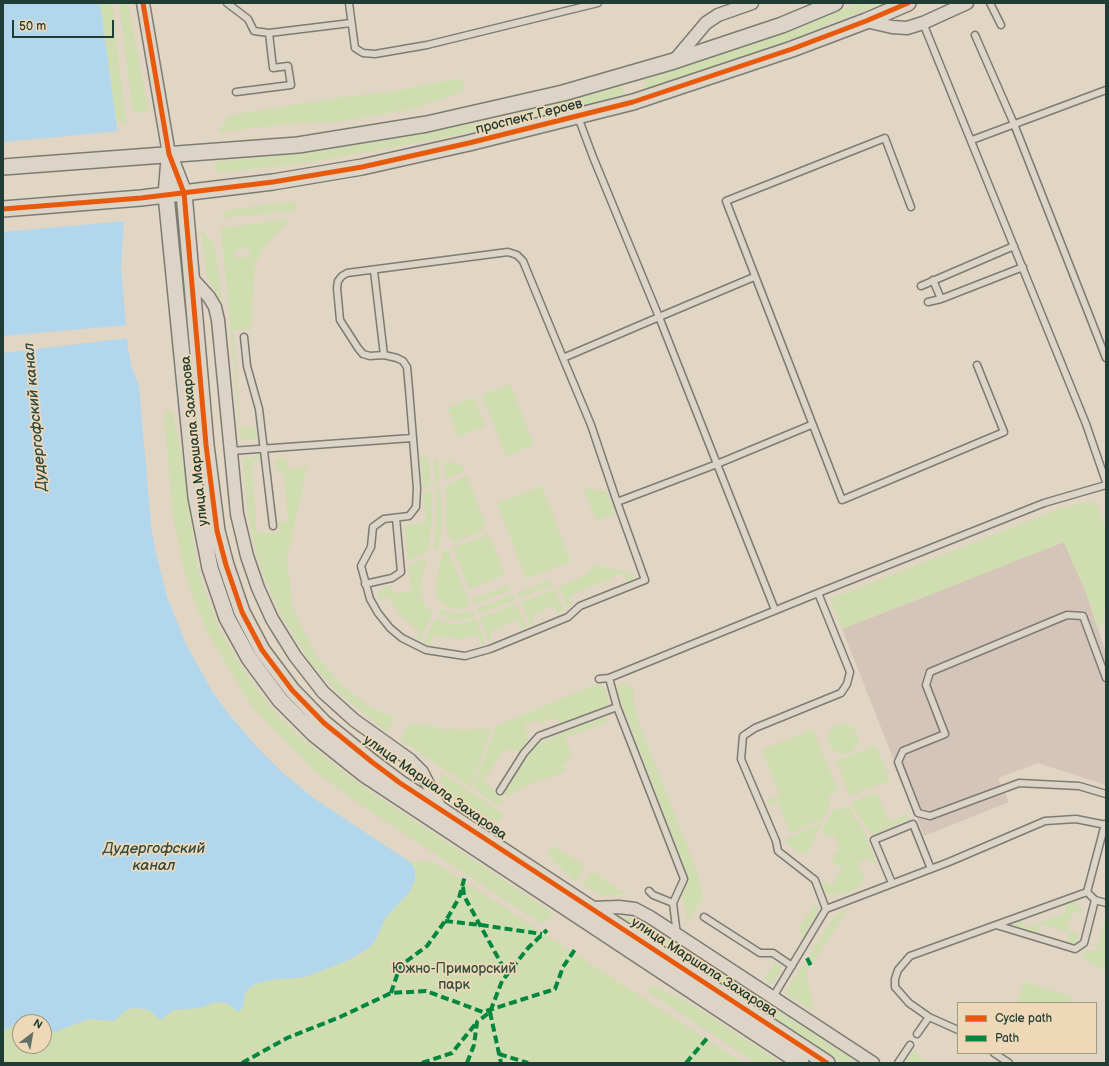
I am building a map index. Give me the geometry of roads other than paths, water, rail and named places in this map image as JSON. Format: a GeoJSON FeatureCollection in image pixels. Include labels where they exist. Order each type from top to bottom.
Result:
{"type":"FeatureCollection","features":[{"type":"Feature","properties":{"kind":"street","name":"улица Маршала Захарова"},"geometry":{"type":"LineString","coordinates":[[143,3],[169,154],[184,193],[190,276],[211,496],[226,565],[242,612],[262,650],[292,690],[324,722],[372,762],[441,810],[827,1063]]}},
{"type":"Feature","properties":{"kind":"street"},"geometry":{"type":"LineString","coordinates":[[674,61],[706,23],[718,15],[752,3]]}},
{"type":"Feature","properties":{"kind":"street","name":"проспект Героев"},"geometry":{"type":"LineString","coordinates":[[3,167],[298,145],[427,124],[563,93],[674,61],[782,25],[835,3]]}},
{"type":"Feature","properties":{"kind":"street","name":"проспект Героев"},"geometry":{"type":"LineString","coordinates":[[3,209],[184,193],[273,182],[362,167],[578,117],[633,102],[736,69],[866,21],[908,3]]}},
{"type":"Feature","properties":{"kind":"street"},"geometry":{"type":"LineString","coordinates":[[866,21],[892,27],[907,28],[923,23],[967,3]]}},
{"type":"Feature","properties":{"kind":"street","name":"улица Маршала Захарова"},"geometry":{"type":"LineString","coordinates":[[169,154],[166,195],[190,446],[202,534],[210,568],[227,618],[249,658],[280,700],[304,724],[364,774],[801,1063]]}},
{"type":"Feature","properties":{"kind":"street"},"geometry":{"type":"LineString","coordinates":[[190,276],[209,297],[215,308],[218,320],[237,514],[247,556],[258,588],[272,619],[295,656],[323,692],[354,720],[410,760],[422,772],[441,810]]}},
{"type":"Feature","properties":{"kind":"street"},"geometry":{"type":"LineString","coordinates":[[591,908],[619,907],[635,909],[677,934],[873,1063]]}},
{"type":"Feature","properties":{"kind":"lane"},"geometry":{"type":"LineString","coordinates":[[227,3],[248,19],[254,31],[269,33],[351,23]]}},
{"type":"Feature","properties":{"kind":"lane"},"geometry":{"type":"LineString","coordinates":[[349,3],[356,48],[363,53],[374,54],[427,45],[598,3]]}},
{"type":"Feature","properties":{"kind":"lane"},"geometry":{"type":"LineString","coordinates":[[990,3],[1001,25]]}},
{"type":"Feature","properties":{"kind":"lane"},"geometry":{"type":"LineString","coordinates":[[599,679],[609,678],[1044,503],[1106,484],[1086,424],[972,140],[923,23]]}},
{"type":"Feature","properties":{"kind":"lane"},"geometry":{"type":"LineString","coordinates":[[236,92],[291,85],[288,66],[274,68],[269,33]]}},
{"type":"Feature","properties":{"kind":"lane"},"geometry":{"type":"LineString","coordinates":[[975,35],[1014,124],[1106,358]]}},
{"type":"Feature","properties":{"kind":"lane"},"geometry":{"type":"LineString","coordinates":[[972,140],[1106,90]]}},
{"type":"Feature","properties":{"kind":"lane"},"geometry":{"type":"LineString","coordinates":[[578,117],[592,157],[659,317],[775,610]]}},
{"type":"Feature","properties":{"kind":"lane"},"geometry":{"type":"LineString","coordinates":[[911,207],[885,138],[726,201],[811,424],[842,500],[1004,432],[977,365]]}},
{"type":"Feature","properties":{"kind":"lane"},"geometry":{"type":"LineString","coordinates":[[921,286],[1014,246]]}},
{"type":"Feature","properties":{"kind":"lane"},"geometry":{"type":"LineString","coordinates":[[508,252],[517,255],[524,261],[563,358],[592,424],[617,502],[645,580],[580,606],[568,617],[490,649],[466,656],[426,650],[408,641],[390,628],[378,614],[365,584],[361,566],[371,547],[373,527],[384,519],[409,516],[416,507],[417,488],[407,367],[403,361],[384,355],[370,356],[363,354],[340,320],[337,288],[338,281],[342,276],[347,273],[374,271],[411,264],[508,252]]}},
{"type":"Feature","properties":{"kind":"lane"},"geometry":{"type":"LineString","coordinates":[[928,302],[941,299],[1023,267]]}},
{"type":"Feature","properties":{"kind":"lane"},"geometry":{"type":"LineString","coordinates":[[374,271],[384,355]]}},
{"type":"Feature","properties":{"kind":"lane"},"geometry":{"type":"LineString","coordinates":[[563,358],[754,277]]}},
{"type":"Feature","properties":{"kind":"lane"},"geometry":{"type":"LineString","coordinates":[[933,280],[941,299]]}},
{"type":"Feature","properties":{"kind":"lane"},"geometry":{"type":"LineString","coordinates":[[244,337],[247,366],[259,409],[274,526]]}},
{"type":"Feature","properties":{"kind":"lane"},"geometry":{"type":"LineString","coordinates":[[617,502],[717,464],[811,424]]}},
{"type":"Feature","properties":{"kind":"lane"},"geometry":{"type":"LineString","coordinates":[[231,451],[412,438]]}},
{"type":"Feature","properties":{"kind":"lane"},"geometry":{"type":"LineString","coordinates":[[365,584],[392,578],[401,572],[396,518]]}},
{"type":"Feature","properties":{"kind":"lane"},"geometry":{"type":"LineString","coordinates":[[818,593],[850,672],[847,684],[841,693],[755,728],[743,736],[741,759],[776,841],[778,851],[815,880],[826,910]]}},
{"type":"Feature","properties":{"kind":"lane"},"geometry":{"type":"LineString","coordinates":[[1106,678],[1083,616],[1067,615],[930,672],[926,685],[945,734],[903,751],[898,762],[918,813],[930,816],[1020,783],[1079,786],[1106,794]]}},
{"type":"Feature","properties":{"kind":"lane"},"geometry":{"type":"LineString","coordinates":[[609,678],[618,707],[684,879],[673,903],[677,934]]}},
{"type":"Feature","properties":{"kind":"lane"},"geometry":{"type":"LineString","coordinates":[[500,791],[524,753],[539,736],[618,707]]}},
{"type":"Feature","properties":{"kind":"lane"},"geometry":{"type":"LineString","coordinates":[[773,997],[826,910],[931,869],[1045,821],[1076,819],[1105,824],[1087,892]]}},
{"type":"Feature","properties":{"kind":"lane"},"geometry":{"type":"LineString","coordinates":[[892,883],[874,840],[913,824],[931,869]]}},
{"type":"Feature","properties":{"kind":"lane"},"geometry":{"type":"LineString","coordinates":[[649,891],[653,895],[673,903]]}},
{"type":"Feature","properties":{"kind":"lane"},"geometry":{"type":"LineString","coordinates":[[1087,892],[1095,900],[1106,903]]}},
{"type":"Feature","properties":{"kind":"lane"},"geometry":{"type":"LineString","coordinates":[[957,1030],[929,1017],[898,993],[895,987],[895,979],[898,970],[910,956],[1087,892]]}},
{"type":"Feature","properties":{"kind":"lane"},"geometry":{"type":"LineString","coordinates":[[996,925],[1075,949],[1084,943],[1095,900]]}},
{"type":"Feature","properties":{"kind":"lane"},"geometry":{"type":"LineString","coordinates":[[704,917],[760,953],[773,953],[792,966]]}},
{"type":"Feature","properties":{"kind":"lane"},"geometry":{"type":"LineString","coordinates":[[917,1034],[929,1017]]}},
{"type":"Feature","properties":{"kind":"lane"},"geometry":{"type":"LineString","coordinates":[[898,1063],[910,1045]]}},
{"type":"Feature","properties":{"kind":"lane"},"geometry":{"type":"LineString","coordinates":[[996,1054],[1009,1063]]}},
{"type":"Feature","properties":{"kind":"water","name":"Дудергофский канал"},"geometry":{"type":"Polygon","coordinates":[[[3,3],[100,3],[117,128],[124,220],[121,266],[128,349],[132,368],[139,386],[151,526],[167,597],[186,644],[212,691],[227,712],[256,746],[284,774],[315,799],[410,862],[415,869],[415,880],[409,893],[386,917],[375,941],[370,947],[347,961],[305,977],[271,980],[255,984],[245,992],[243,1008],[238,1012],[227,1003],[216,1002],[199,1008],[173,1010],[162,1019],[159,1019],[149,1010],[137,1008],[128,1009],[114,1021],[89,1019],[55,1032],[52,1032],[52,1014],[12,1014],[12,1026],[3,1032],[3,3]]]}},
{"type":"Feature","properties":{"kind":"park label","name":"Южно-Приморский парк"},"geometry":{"type":"Point","coordinates":[454,978]}}]}
